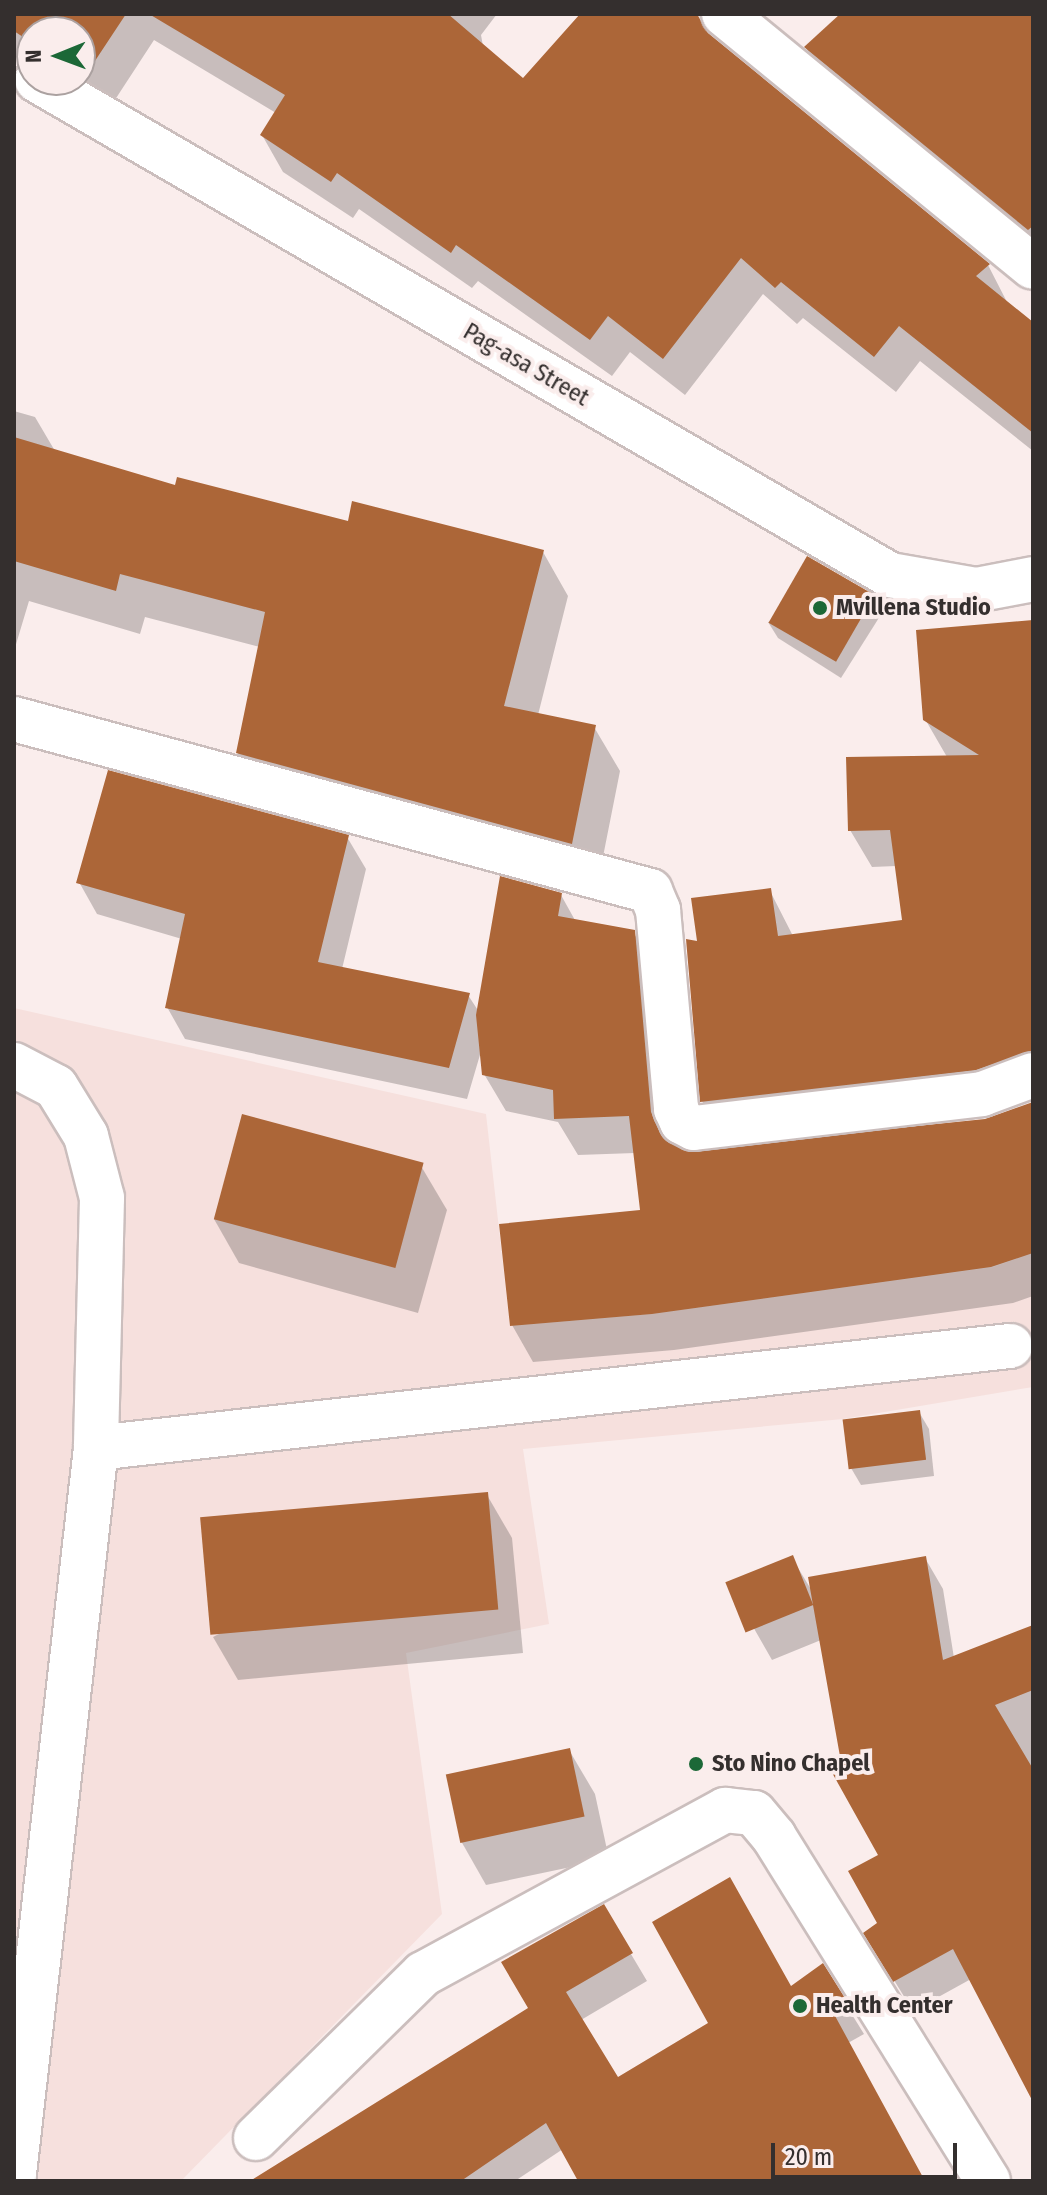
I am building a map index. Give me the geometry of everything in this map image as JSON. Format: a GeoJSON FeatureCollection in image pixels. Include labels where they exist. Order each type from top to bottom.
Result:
{"type":"FeatureCollection","features":[{"type":"Feature","properties":{"kind":"street"},"geometry":{"type":"LineString","coordinates":[[724,14],[1033,267]]}},
{"type":"Feature","properties":{"kind":"street","name":"Pag-asa Street"},"geometry":{"type":"LineString","coordinates":[[65,96],[890,575],[976,590],[1033,579]]}},
{"type":"Feature","properties":{"kind":"street"},"geometry":{"type":"LineString","coordinates":[[14,719],[650,891],[658,910],[676,1109],[682,1122],[694,1128],[982,1094],[1033,1075]]}},
{"type":"Feature","properties":{"kind":"street"},"geometry":{"type":"LineString","coordinates":[[14,1065],[56,1087],[86,1136],[102,1198],[96,1448],[14,2173]]}},
{"type":"Feature","properties":{"kind":"street"},"geometry":{"type":"LineString","coordinates":[[96,1448],[1010,1346]]}},
{"type":"Feature","properties":{"kind":"street"},"geometry":{"type":"LineString","coordinates":[[256,2138],[423,1974],[725,1810],[754,1813],[774,1837],[987,2181]]}},
{"type":"Feature","properties":{"kind":"shaded area"},"geometry":{"type":"Polygon","coordinates":[[[14,1008],[486,1114],[510,1326],[652,1314],[993,1267],[1033,1253],[1033,1387],[843,1419],[523,1449],[549,1624],[406,1653],[442,1914],[181,2181],[14,2181],[14,1008]]]}},
{"type":"Feature","properties":{"kind":"building"},"geometry":{"type":"Polygon","coordinates":[[[14,14],[126,14],[96,59],[96,16],[16,16],[16,32],[14,14]]]}},
{"type":"Feature","properties":{"kind":"building"},"geometry":{"type":"Polygon","coordinates":[[[149,14],[448,14],[523,78],[580,14],[697,14],[708,33],[990,264],[976,276],[1033,322],[1033,433],[899,326],[874,357],[781,282],[775,288],[741,258],[663,359],[608,316],[590,340],[456,245],[451,253],[337,173],[331,182],[260,135],[285,95],[149,14]]]}},
{"type":"Feature","properties":{"kind":"building"},"geometry":{"type":"Polygon","coordinates":[[[840,14],[1033,14],[1033,226],[1028,230],[804,47],[840,14]]]}},
{"type":"Feature","properties":{"kind":"building"},"geometry":{"type":"Polygon","coordinates":[[[14,437],[175,485],[177,477],[348,521],[352,501],[544,550],[504,706],[596,725],[572,844],[236,753],[265,612],[120,574],[116,591],[14,561],[14,437]]]}},
{"type":"Feature","properties":{"kind":"building","name":"Mvillena Studio"},"geometry":{"type":"Polygon","coordinates":[[[807,556],[875,595],[836,662],[768,623],[807,556]]]}},
{"type":"Feature","properties":{"kind":"building"},"geometry":{"type":"Polygon","coordinates":[[[1033,620],[1033,1051],[976,1070],[700,1102],[686,939],[697,941],[691,898],[771,888],[778,936],[902,920],[890,830],[848,831],[846,757],[979,755],[923,720],[916,630],[1033,620]]]}},
{"type":"Feature","properties":{"kind":"building"},"geometry":{"type":"Polygon","coordinates":[[[108,770],[349,835],[318,962],[470,993],[449,1068],[165,1008],[185,914],[76,883],[108,770]]]}},
{"type":"Feature","properties":{"kind":"building"},"geometry":{"type":"Polygon","coordinates":[[[500,876],[562,893],[558,916],[635,930],[651,1112],[660,1133],[683,1150],[985,1119],[1033,1102],[1033,1253],[991,1267],[652,1314],[510,1326],[499,1224],[640,1210],[629,1116],[554,1119],[553,1090],[482,1075],[476,1015],[500,876]]]}},
{"type":"Feature","properties":{"kind":"building"},"geometry":{"type":"Polygon","coordinates":[[[242,1114],[424,1163],[395,1268],[214,1219],[242,1114]]]}},
{"type":"Feature","properties":{"kind":"building"},"geometry":{"type":"Polygon","coordinates":[[[920,1410],[926,1460],[849,1469],[843,1420],[920,1410]]]}},
{"type":"Feature","properties":{"kind":"building"},"geometry":{"type":"Polygon","coordinates":[[[488,1492],[498,1610],[210,1635],[200,1517],[488,1492]]]}},
{"type":"Feature","properties":{"kind":"building"},"geometry":{"type":"Polygon","coordinates":[[[793,1555],[813,1605],[746,1632],[725,1582],[793,1555]]]}},
{"type":"Feature","properties":{"kind":"building"},"geometry":{"type":"Polygon","coordinates":[[[926,1556],[943,1660],[1033,1625],[1033,1690],[995,1705],[1033,1769],[1033,2102],[953,1949],[893,1982],[863,1933],[877,1923],[848,1871],[878,1855],[830,1769],[841,1762],[808,1577],[926,1556]]]}},
{"type":"Feature","properties":{"kind":"building"},"geometry":{"type":"Polygon","coordinates":[[[570,1748],[585,1816],[460,1843],[446,1774],[570,1748]]]}},
{"type":"Feature","properties":{"kind":"building"},"geometry":{"type":"Polygon","coordinates":[[[730,1877],[791,1986],[823,1963],[850,2006],[834,2014],[925,2181],[578,2181],[546,2123],[461,2181],[250,2181],[528,2008],[501,1962],[604,1904],[633,1953],[566,1992],[618,2077],[708,2023],[652,1922],[730,1877]]]}},
{"type":"Feature","properties":{"kind":"place","name":"Mvillena Studio"},"geometry":{"type":"Point","coordinates":[820,608]}},
{"type":"Feature","properties":{"kind":"place","name":"Sto Nino Chapel"},"geometry":{"type":"Point","coordinates":[696,1764]}},
{"type":"Feature","properties":{"kind":"place","name":"Health Center"},"geometry":{"type":"Point","coordinates":[800,2006]}}]}
